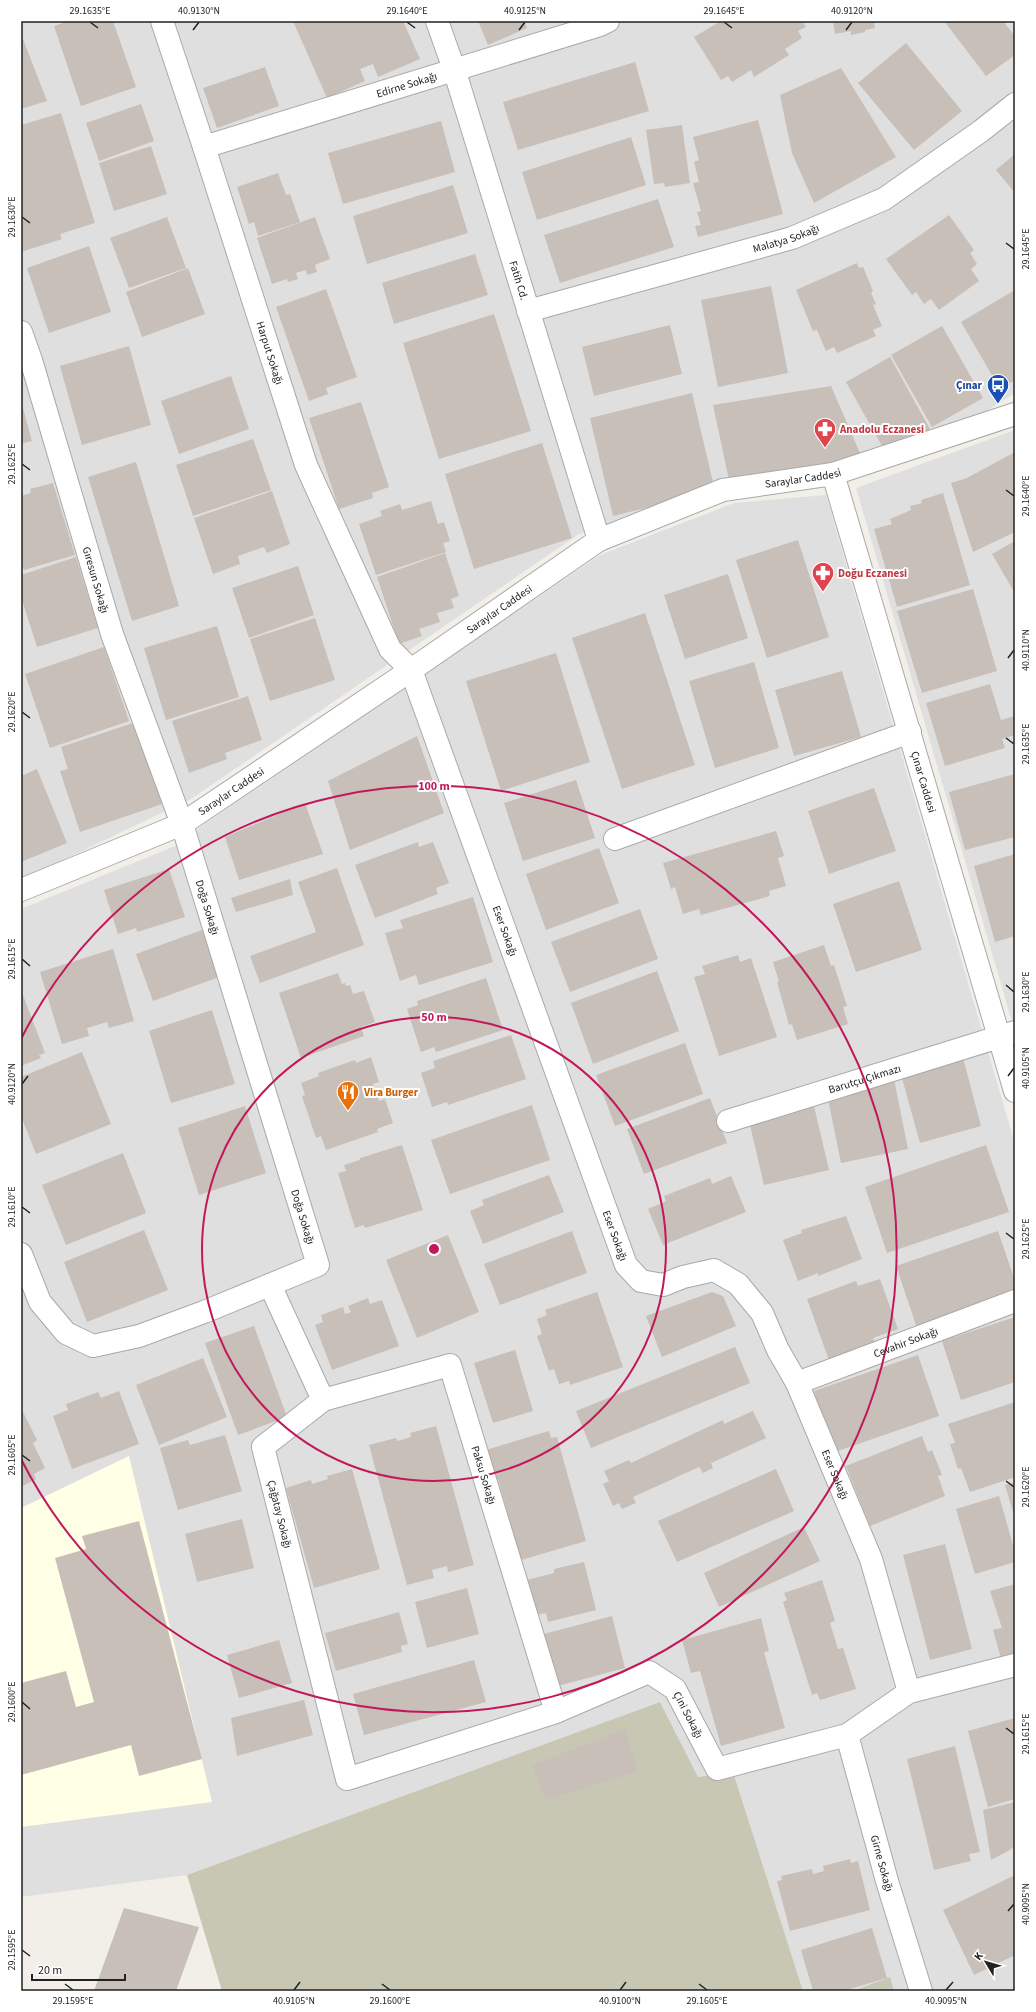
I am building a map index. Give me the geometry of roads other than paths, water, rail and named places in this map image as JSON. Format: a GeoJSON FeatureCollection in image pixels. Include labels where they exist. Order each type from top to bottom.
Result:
{"type":"FeatureCollection","features":[{"type":"Feature","properties":{"kind":"street","name":"Harput Sokağı"},"geometry":{"type":"LineString","coordinates":[[162,21],[306,465],[390,650],[411,670]]}},
{"type":"Feature","properties":{"kind":"street","name":"Fatih Cd."},"geometry":{"type":"LineString","coordinates":[[437,21],[454,69],[598,540]]}},
{"type":"Feature","properties":{"kind":"street","name":"Edirne Sokağı"},"geometry":{"type":"LineString","coordinates":[[204,147],[600,25],[608,21]]}},
{"type":"Feature","properties":{"kind":"street","name":"Malatya Sokağı"},"geometry":{"type":"LineString","coordinates":[[528,311],[792,238],[884,199],[981,131],[1015,104]]}},
{"type":"Feature","properties":{"kind":"street","name":"Gıresun Sokağı"},"geometry":{"type":"LineString","coordinates":[[21,332],[34,367],[112,634],[182,824]]}},
{"type":"Feature","properties":{"kind":"street","name":"Saraylar Caddesi"},"geometry":{"type":"LineString","coordinates":[[21,890],[182,824],[411,670],[598,540],[724,490],[833,474],[1013,420]]}},
{"type":"Feature","properties":{"kind":"street","name":"Çınar Caddesi"},"geometry":{"type":"LineString","coordinates":[[833,474],[910,732],[1008,1034],[1015,1091]]}},
{"type":"Feature","properties":{"kind":"street","name":"Eser Sokağı"},"geometry":{"type":"LineString","coordinates":[[411,670],[626,1265],[641,1281],[663,1285],[683,1277],[714,1270],[738,1284],[762,1313],[778,1350],[797,1383],[871,1559],[909,1692]]}},
{"type":"Feature","properties":{"kind":"street"},"geometry":{"type":"LineString","coordinates":[[615,839],[910,732]]}},
{"type":"Feature","properties":{"kind":"street","name":"Doğa Sokağı"},"geometry":{"type":"LineString","coordinates":[[21,1254],[40,1302],[66,1333],[93,1346],[139,1336],[318,1265],[182,824]]}},
{"type":"Feature","properties":{"kind":"street","name":"Barutçu Çıkmazı"},"geometry":{"type":"LineString","coordinates":[[728,1121],[1008,1034]]}},
{"type":"Feature","properties":{"kind":"street"},"geometry":{"type":"LineString","coordinates":[[270,1285],[323,1400]]}},
{"type":"Feature","properties":{"kind":"street","name":"Cevahir Sokağı"},"geometry":{"type":"LineString","coordinates":[[797,1383],[1015,1301]]}},
{"type":"Feature","properties":{"kind":"street","name":"Paksu Sokağı"},"geometry":{"type":"LineString","coordinates":[[323,1400],[450,1365],[556,1712]]}},
{"type":"Feature","properties":{"kind":"street","name":"Çağatay Sokağı"},"geometry":{"type":"LineString","coordinates":[[323,1400],[263,1447],[347,1779]]}},
{"type":"Feature","properties":{"kind":"street","name":"Çini Sokağı"},"geometry":{"type":"LineString","coordinates":[[347,1779],[556,1712],[649,1672],[675,1689],[717,1769],[847,1735],[909,1692],[1015,1665]]}},
{"type":"Feature","properties":{"kind":"street","name":"Girne Sokağı"},"geometry":{"type":"LineString","coordinates":[[847,1735],[887,1881],[920,1991]]}},
{"type":"Feature","properties":{"kind":"place","name":"Çınar"},"geometry":{"type":"Point","coordinates":[998,404]}},
{"type":"Feature","properties":{"kind":"place","name":"Anadolu Eczanesi"},"geometry":{"type":"Point","coordinates":[825,448]}},
{"type":"Feature","properties":{"kind":"place","name":"Doğu Eczanesi"},"geometry":{"type":"Point","coordinates":[823,592]}},
{"type":"Feature","properties":{"kind":"place","name":"Vira Burger"},"geometry":{"type":"Point","coordinates":[348,1112]}}]}
